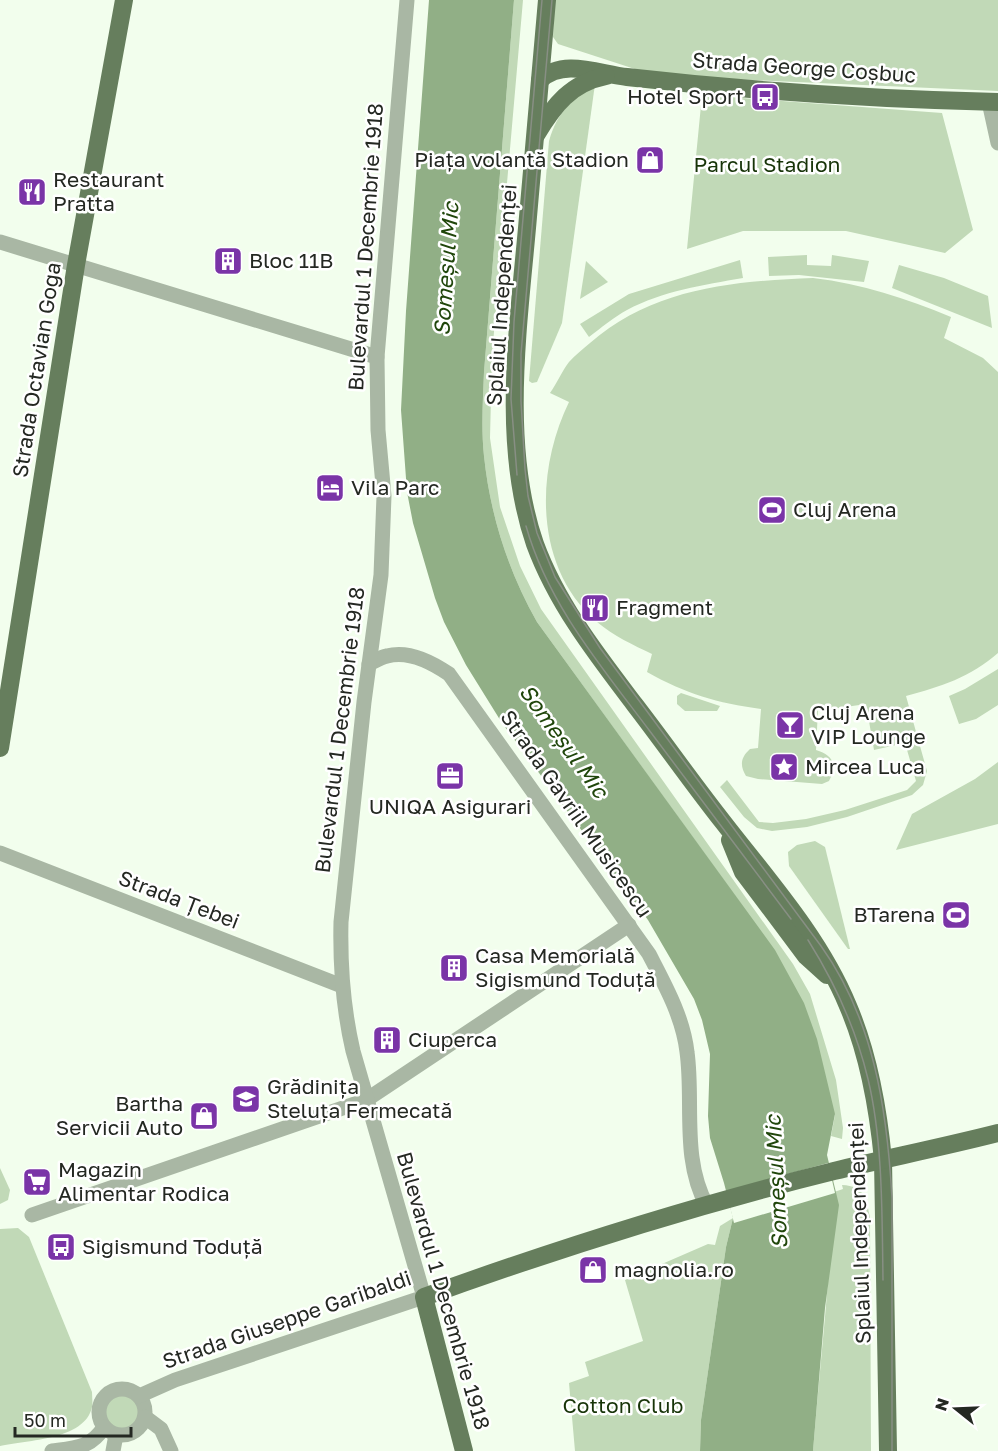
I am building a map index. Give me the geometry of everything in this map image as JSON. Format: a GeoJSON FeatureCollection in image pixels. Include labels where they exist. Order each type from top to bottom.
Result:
{"type":"FeatureCollection","features":[{"type":"Feature","properties":{"kind":"main road","name":"Strada Octavian Goga"},"geometry":{"type":"LineString","coordinates":[[0,748],[76,265],[124,0]]}},
{"type":"Feature","properties":{"kind":"main road","name":"Splaiul Independenței"},"geometry":{"type":"LineString","coordinates":[[547,0],[519,321],[516,390],[519,467],[529,520],[534,541],[550,579],[583,634],[723,822],[743,872],[806,956],[838,984],[856,1027],[872,1078],[879,1114],[883,1160],[888,1451]]}},
{"type":"Feature","properties":{"kind":"main road","name":"Strada George Coșbuc"},"geometry":{"type":"LineString","coordinates":[[570,91],[539,87],[546,75],[565,69],[740,89],[993,102]]}},
{"type":"Feature","properties":{"kind":"main road","name":"Strada George Coșbuc"},"geometry":{"type":"LineString","coordinates":[[536,136],[559,101],[570,91],[592,79],[608,75]]}},
{"type":"Feature","properties":{"kind":"main road","name":"Strada Giuseppe Garibaldi"},"geometry":{"type":"LineString","coordinates":[[424,1297],[526,1262],[715,1203],[835,1171],[998,1133]]}},
{"type":"Feature","properties":{"kind":"main road","name":"Bulevardul 1 Decembrie 1918"},"geometry":{"type":"LineString","coordinates":[[424,1297],[464,1451]]}},
{"type":"Feature","properties":{"kind":"street","name":"Bulevardul 1 Decembrie 1918"},"geometry":{"type":"LineString","coordinates":[[407,0],[377,357],[378,430],[384,496],[379,597],[369,664],[341,922],[342,986],[346,1019],[366,1100],[424,1297]]}},
{"type":"Feature","properties":{"kind":"street"},"geometry":{"type":"LineString","coordinates":[[993,102],[998,143]]}},
{"type":"Feature","properties":{"kind":"street"},"geometry":{"type":"LineString","coordinates":[[0,242],[377,357]]}},
{"type":"Feature","properties":{"kind":"street","name":"Strada Gavriil Musicescu"},"geometry":{"type":"LineString","coordinates":[[369,664],[388,655],[407,656],[432,663],[449,674],[649,954],[669,992],[683,1032],[689,1072],[691,1144],[696,1181],[715,1203]]}},
{"type":"Feature","properties":{"kind":"street","name":"Strada Țebei"},"geometry":{"type":"LineString","coordinates":[[0,853],[342,986]]}},
{"type":"Feature","properties":{"kind":"street"},"geometry":{"type":"LineString","coordinates":[[32,1215],[366,1100],[629,925]]}},
{"type":"Feature","properties":{"kind":"street","name":"Strada Giuseppe Garibaldi"},"geometry":{"type":"LineString","coordinates":[[139,1396],[175,1380],[424,1297]]}},
{"type":"Feature","properties":{"kind":"street"},"geometry":{"type":"LineString","coordinates":[[120,1389],[134,1392],[139,1396],[145,1410],[145,1417],[137,1430],[124,1435],[110,1431],[100,1421],[99,1407],[107,1395],[120,1389]]}},
{"type":"Feature","properties":{"kind":"street"},"geometry":{"type":"LineString","coordinates":[[145,1417],[161,1429],[171,1451]]}},
{"type":"Feature","properties":{"kind":"street"},"geometry":{"type":"LineString","coordinates":[[52,1451],[90,1444],[110,1431]]}},
{"type":"Feature","properties":{"kind":"street"},"geometry":{"type":"LineString","coordinates":[[110,1431],[113,1451]]}},
{"type":"Feature","properties":{"kind":"green space"},"geometry":{"type":"Polygon","coordinates":[[[514,0],[523,0],[492,355],[490,438],[500,507],[520,566],[541,609],[793,964],[810,994],[836,1080],[843,1128],[842,1139],[831,1136],[835,1115],[741,904],[537,622],[517,583],[502,542],[487,478],[484,456],[483,404],[514,0]]]}},
{"type":"Feature","properties":{"kind":"green space"},"geometry":{"type":"Polygon","coordinates":[[[554,0],[998,0],[998,91],[683,77],[641,71],[558,44],[553,37],[554,0]]]}},
{"type":"Feature","properties":{"kind":"green space"},"geometry":{"type":"Polygon","coordinates":[[[595,84],[562,323],[537,382],[532,383],[529,381],[549,141],[556,122],[566,108],[595,84]]]}},
{"type":"Feature","properties":{"kind":"green space","name":"Parcul Stadion"},"geometry":{"type":"Polygon","coordinates":[[[702,95],[942,113],[973,230],[945,253],[846,231],[743,231],[687,249],[702,95]]]}},
{"type":"Feature","properties":{"kind":"green space"},"geometry":{"type":"Polygon","coordinates":[[[807,255],[807,265],[831,266],[832,255],[869,261],[864,282],[799,275],[769,276],[768,257],[807,255]]]}},
{"type":"Feature","properties":{"kind":"green space"},"geometry":{"type":"Polygon","coordinates":[[[740,260],[743,278],[684,290],[641,303],[622,313],[589,337],[580,324],[629,294],[740,260]]]}},
{"type":"Feature","properties":{"kind":"green space"},"geometry":{"type":"Polygon","coordinates":[[[586,261],[608,282],[580,299],[586,261]]]}},
{"type":"Feature","properties":{"kind":"green space"},"geometry":{"type":"Polygon","coordinates":[[[899,265],[944,278],[988,296],[992,328],[892,288],[899,265]]]}},
{"type":"Feature","properties":{"kind":"green space","name":"Cluj Arena"},"geometry":{"type":"Polygon","coordinates":[[[813,278],[884,293],[951,317],[944,338],[983,358],[998,372],[998,653],[966,675],[906,696],[927,771],[923,785],[912,795],[847,817],[807,827],[772,831],[757,828],[744,817],[720,787],[727,780],[759,822],[773,823],[806,819],[845,810],[907,790],[916,781],[905,743],[874,750],[866,704],[818,709],[816,750],[832,761],[833,770],[829,781],[822,784],[746,776],[742,762],[750,749],[758,748],[761,709],[702,696],[647,672],[652,654],[617,636],[597,622],[576,600],[561,575],[551,547],[546,488],[550,458],[569,402],[550,393],[576,354],[614,325],[640,310],[667,299],[724,285],[813,278]]]}},
{"type":"Feature","properties":{"kind":"green space"},"geometry":{"type":"Polygon","coordinates":[[[998,669],[998,705],[976,719],[959,724],[949,696],[998,669]]]}},
{"type":"Feature","properties":{"kind":"green space"},"geometry":{"type":"Polygon","coordinates":[[[681,693],[720,706],[717,711],[685,711],[677,704],[677,696],[681,693]]]}},
{"type":"Feature","properties":{"kind":"green space"},"geometry":{"type":"Polygon","coordinates":[[[998,762],[998,824],[896,850],[912,814],[975,779],[998,762]]]}},
{"type":"Feature","properties":{"kind":"green space"},"geometry":{"type":"Polygon","coordinates":[[[815,841],[825,847],[850,949],[789,866],[788,852],[797,845],[815,841]]]}},
{"type":"Feature","properties":{"kind":"green space"},"geometry":{"type":"Polygon","coordinates":[[[0,1168],[10,1190],[8,1200],[0,1204],[0,1168]]]}},
{"type":"Feature","properties":{"kind":"green space"},"geometry":{"type":"Polygon","coordinates":[[[842,1185],[860,1191],[870,1217],[871,1451],[813,1451],[834,1192],[843,1189],[842,1185]]]}},
{"type":"Feature","properties":{"kind":"green space","name":"Cotton Club"},"geometry":{"type":"Polygon","coordinates":[[[733,1218],[726,1247],[701,1420],[700,1451],[575,1451],[569,1383],[589,1376],[585,1362],[643,1341],[625,1280],[708,1244],[715,1245],[720,1226],[733,1218]]]}},
{"type":"Feature","properties":{"kind":"green space"},"geometry":{"type":"Polygon","coordinates":[[[18,1228],[29,1237],[92,1392],[92,1405],[87,1418],[67,1432],[54,1437],[0,1446],[0,1229],[18,1228]]]}},
{"type":"Feature","properties":{"kind":"green space"},"geometry":{"type":"Polygon","coordinates":[[[122,1394],[135,1399],[140,1412],[135,1425],[122,1430],[109,1425],[104,1412],[109,1399],[122,1394]]]}},
{"type":"Feature","properties":{"kind":"water","name":"Someșul Mic"},"geometry":{"type":"Polygon","coordinates":[[[429,0],[514,0],[482,414],[487,478],[496,521],[509,562],[537,622],[775,950],[804,1003],[817,1039],[835,1114],[827,1155],[839,1205],[825,1308],[813,1451],[700,1451],[701,1420],[726,1247],[733,1218],[710,1138],[708,1116],[710,1054],[702,1020],[694,999],[648,920],[502,723],[466,665],[444,622],[435,598],[413,523],[407,492],[401,410],[429,0]]]}},
{"type":"Feature","properties":{"kind":"pier"},"geometry":{"type":"Polygon","coordinates":[[[828,1163],[835,1193],[734,1223],[726,1191],[828,1163]]]}},
{"type":"Feature","properties":{"kind":"tram line"},"geometry":{"type":"LineString","coordinates":[[517,475],[511,399],[514,322],[542,0]]}},
{"type":"Feature","properties":{"kind":"tram line"},"geometry":{"type":"LineString","coordinates":[[552,0],[521,354],[521,401],[528,496],[537,533],[555,577],[600,648],[821,946],[854,1004],[874,1066],[890,1165],[892,1451]]}},
{"type":"Feature","properties":{"kind":"tram line"},"geometry":{"type":"LineString","coordinates":[[526,526],[548,582],[578,633],[791,919]]}},
{"type":"Feature","properties":{"kind":"tram line"},"geometry":{"type":"LineString","coordinates":[[808,940],[844,1007],[868,1079],[879,1153],[883,1280]]}},
{"type":"Feature","properties":{"kind":"place","name":"Hotel Sport"},"geometry":{"type":"Point","coordinates":[765,97]}},
{"type":"Feature","properties":{"kind":"place","name":"Piața volantă Stadion"},"geometry":{"type":"Point","coordinates":[650,160]}},
{"type":"Feature","properties":{"kind":"place","name":"Restaurant Pratta"},"geometry":{"type":"Point","coordinates":[32,192]}},
{"type":"Feature","properties":{"kind":"place","name":"Bloc 11B"},"geometry":{"type":"Point","coordinates":[228,261]}},
{"type":"Feature","properties":{"kind":"place","name":"Vila Parc"},"geometry":{"type":"Point","coordinates":[330,488]}},
{"type":"Feature","properties":{"kind":"place","name":"Cluj Arena"},"geometry":{"type":"Point","coordinates":[772,510]}},
{"type":"Feature","properties":{"kind":"place","name":"Fragment"},"geometry":{"type":"Point","coordinates":[595,608]}},
{"type":"Feature","properties":{"kind":"place","name":"Cluj Arena VIP Lounge"},"geometry":{"type":"Point","coordinates":[790,725]}},
{"type":"Feature","properties":{"kind":"place","name":"Mircea Luca"},"geometry":{"type":"Point","coordinates":[784,767]}},
{"type":"Feature","properties":{"kind":"place","name":"UNIQA Asigurari"},"geometry":{"type":"Point","coordinates":[450,776]}},
{"type":"Feature","properties":{"kind":"place","name":"BTarena"},"geometry":{"type":"Point","coordinates":[956,915]}},
{"type":"Feature","properties":{"kind":"place","name":"Casa Memorială Sigismund Toduță"},"geometry":{"type":"Point","coordinates":[454,968]}},
{"type":"Feature","properties":{"kind":"place","name":"Ciuperca"},"geometry":{"type":"Point","coordinates":[387,1040]}},
{"type":"Feature","properties":{"kind":"place","name":"Grădinița Steluța Fermecată"},"geometry":{"type":"Point","coordinates":[246,1099]}},
{"type":"Feature","properties":{"kind":"place","name":"Bartha Servicii Auto"},"geometry":{"type":"Point","coordinates":[204,1116]}},
{"type":"Feature","properties":{"kind":"place","name":"Magazin Alimentar Rodica"},"geometry":{"type":"Point","coordinates":[37,1182]}},
{"type":"Feature","properties":{"kind":"place","name":"Sigismund Toduță"},"geometry":{"type":"Point","coordinates":[61,1247]}},
{"type":"Feature","properties":{"kind":"place","name":"magnolia.ro"},"geometry":{"type":"Point","coordinates":[593,1270]}}]}
